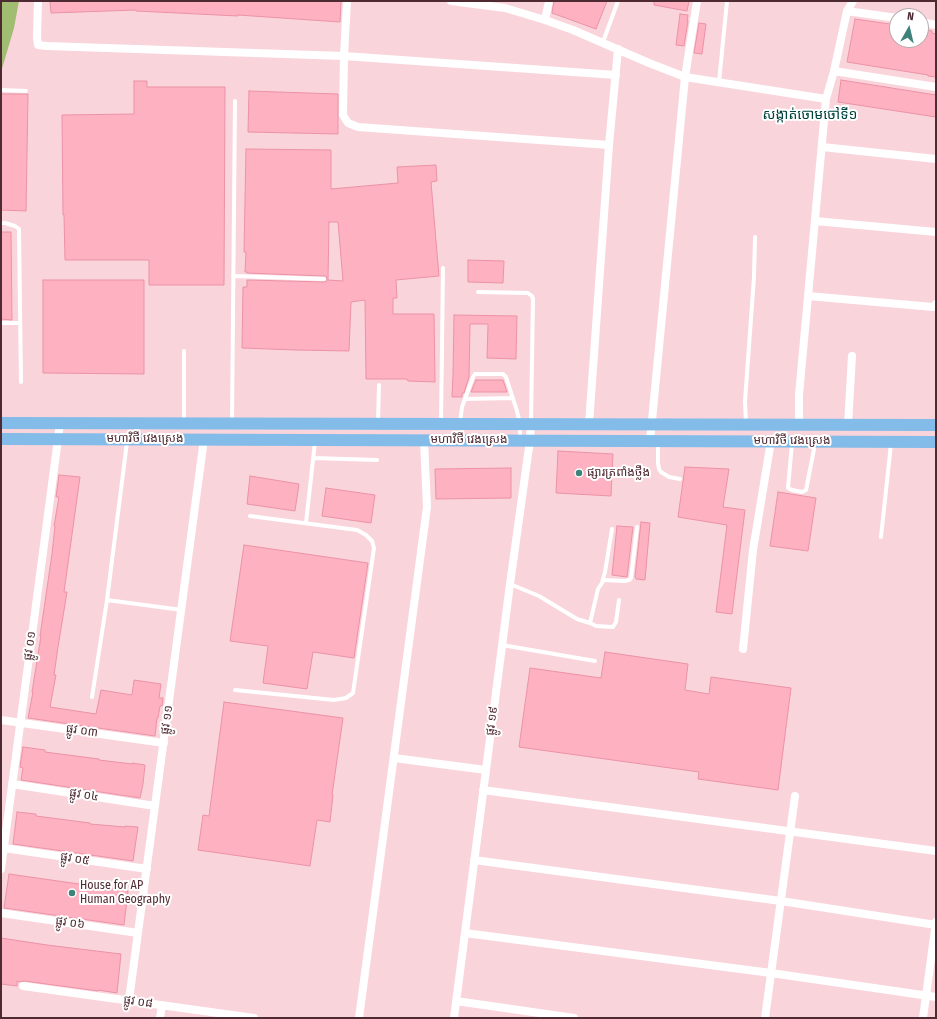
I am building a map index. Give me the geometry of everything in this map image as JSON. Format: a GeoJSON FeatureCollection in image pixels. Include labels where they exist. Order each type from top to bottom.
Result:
{"type":"FeatureCollection","features":[{"type":"Feature","properties":{"kind":"main road","name":"មហាវិថី វេងស្រេង"},"geometry":{"type":"LineString","coordinates":[[1,423],[936,425]]}},
{"type":"Feature","properties":{"kind":"main road","name":"មហាវិថី វេងស្រេង"},"geometry":{"type":"LineString","coordinates":[[1,439],[936,442]]}},
{"type":"Feature","properties":{"kind":"street"},"geometry":{"type":"LineString","coordinates":[[38,1],[38,45],[344,56],[616,76]]}},
{"type":"Feature","properties":{"kind":"street"},"geometry":{"type":"LineString","coordinates":[[347,1],[343,115],[348,123],[358,127],[609,145]]}},
{"type":"Feature","properties":{"kind":"street"},"geometry":{"type":"LineString","coordinates":[[451,1],[505,8],[545,20],[603,42],[649,63],[685,77],[826,99]]}},
{"type":"Feature","properties":{"kind":"street"},"geometry":{"type":"LineString","coordinates":[[545,20],[549,1]]}},
{"type":"Feature","properties":{"kind":"street"},"geometry":{"type":"LineString","coordinates":[[654,441],[652,424],[685,77],[697,1]]}},
{"type":"Feature","properties":{"kind":"street"},"geometry":{"type":"LineString","coordinates":[[800,425],[799,395],[826,99],[848,11],[853,1]]}},
{"type":"Feature","properties":{"kind":"street"},"geometry":{"type":"LineString","coordinates":[[848,11],[889,17]]}},
{"type":"Feature","properties":{"kind":"street"},"geometry":{"type":"LineString","coordinates":[[589,424],[609,145],[618,49]]}},
{"type":"Feature","properties":{"kind":"street"},"geometry":{"type":"LineString","coordinates":[[834,71],[936,87]]}},
{"type":"Feature","properties":{"kind":"street"},"geometry":{"type":"LineString","coordinates":[[822,147],[936,159]]}},
{"type":"Feature","properties":{"kind":"street"},"geometry":{"type":"LineString","coordinates":[[815,222],[936,232]]}},
{"type":"Feature","properties":{"kind":"street"},"geometry":{"type":"LineString","coordinates":[[808,296],[933,306],[936,304]]}},
{"type":"Feature","properties":{"kind":"street"},"geometry":{"type":"LineString","coordinates":[[848,425],[852,356]]}},
{"type":"Feature","properties":{"kind":"street","name":"ផ្លូវ ០១"},"geometry":{"type":"LineString","coordinates":[[1,868],[60,423]]}},
{"type":"Feature","properties":{"kind":"street","name":"ផ្លូវ ១៩"},"geometry":{"type":"LineString","coordinates":[[454,1018],[510,584],[525,440],[525,424]]}},
{"type":"Feature","properties":{"kind":"street","name":"ផ្លូវ ១១"},"geometry":{"type":"LineString","coordinates":[[129,1000],[204,439]]}},
{"type":"Feature","properties":{"kind":"street"},"geometry":{"type":"LineString","coordinates":[[359,1018],[427,507],[424,440]]}},
{"type":"Feature","properties":{"kind":"street"},"geometry":{"type":"LineString","coordinates":[[743,649],[753,550],[771,441]]}},
{"type":"Feature","properties":{"kind":"street","name":"ផ្លូវ ០៣"},"geometry":{"type":"LineString","coordinates":[[1,720],[164,743]]}},
{"type":"Feature","properties":{"kind":"street"},"geometry":{"type":"LineString","coordinates":[[394,758],[486,770]]}},
{"type":"Feature","properties":{"kind":"street","name":"ផ្លូវ ០៤"},"geometry":{"type":"LineString","coordinates":[[12,784],[155,806]]}},
{"type":"Feature","properties":{"kind":"street"},"geometry":{"type":"LineString","coordinates":[[483,790],[936,851]]}},
{"type":"Feature","properties":{"kind":"street"},"geometry":{"type":"LineString","coordinates":[[766,1018],[795,796]]}},
{"type":"Feature","properties":{"kind":"street","name":"ផ្លូវ ០៥"},"geometry":{"type":"LineString","coordinates":[[4,848],[147,869]]}},
{"type":"Feature","properties":{"kind":"street"},"geometry":{"type":"LineString","coordinates":[[474,860],[781,901],[936,924],[923,1018]]}},
{"type":"Feature","properties":{"kind":"street","name":"ផ្លូវ ០៦"},"geometry":{"type":"LineString","coordinates":[[1,913],[138,933]]}},
{"type":"Feature","properties":{"kind":"street"},"geometry":{"type":"LineString","coordinates":[[465,933],[936,997]]}},
{"type":"Feature","properties":{"kind":"street","name":"ផ្លូវ ០៨"},"geometry":{"type":"LineString","coordinates":[[23,986],[254,1018]]}},
{"type":"Feature","properties":{"kind":"street"},"geometry":{"type":"LineString","coordinates":[[456,1001],[574,1018]]}},
{"type":"Feature","properties":{"kind":"street"},"geometry":{"type":"LineString","coordinates":[[160,1018],[162,1005]]}},
{"type":"Feature","properties":{"kind":"lane"},"geometry":{"type":"LineString","coordinates":[[603,42],[618,1]]}},
{"type":"Feature","properties":{"kind":"lane"},"geometry":{"type":"LineString","coordinates":[[719,82],[727,1]]}},
{"type":"Feature","properties":{"kind":"lane"},"geometry":{"type":"LineString","coordinates":[[1,90],[26,91]]}},
{"type":"Feature","properties":{"kind":"lane"},"geometry":{"type":"LineString","coordinates":[[232,423],[235,101]]}},
{"type":"Feature","properties":{"kind":"lane"},"geometry":{"type":"LineString","coordinates":[[1,223],[15,226],[19,229],[21,382]]}},
{"type":"Feature","properties":{"kind":"lane"},"geometry":{"type":"LineString","coordinates":[[746,424],[745,400],[754,277],[755,237]]}},
{"type":"Feature","properties":{"kind":"lane"},"geometry":{"type":"LineString","coordinates":[[441,424],[443,268]]}},
{"type":"Feature","properties":{"kind":"lane"},"geometry":{"type":"LineString","coordinates":[[234,276],[324,279]]}},
{"type":"Feature","properties":{"kind":"lane"},"geometry":{"type":"LineString","coordinates":[[478,292],[528,294],[532,296],[525,424]]}},
{"type":"Feature","properties":{"kind":"lane"},"geometry":{"type":"LineString","coordinates":[[1,323],[20,323]]}},
{"type":"Feature","properties":{"kind":"lane"},"geometry":{"type":"LineString","coordinates":[[184,352],[184,423]]}},
{"type":"Feature","properties":{"kind":"lane"},"geometry":{"type":"LineString","coordinates":[[459,424],[462,407],[475,374],[503,374],[506,377],[513,398],[525,424]]}},
{"type":"Feature","properties":{"kind":"lane"},"geometry":{"type":"LineString","coordinates":[[378,424],[379,385]]}},
{"type":"Feature","properties":{"kind":"lane"},"geometry":{"type":"LineString","coordinates":[[465,399],[513,398]]}},
{"type":"Feature","properties":{"kind":"lane"},"geometry":{"type":"LineString","coordinates":[[92,697],[107,600],[128,439]]}},
{"type":"Feature","properties":{"kind":"lane"},"geometry":{"type":"LineString","coordinates":[[306,523],[315,440]]}},
{"type":"Feature","properties":{"kind":"lane"},"geometry":{"type":"LineString","coordinates":[[654,441],[659,469],[661,472],[673,478],[680,479]]}},
{"type":"Feature","properties":{"kind":"lane"},"geometry":{"type":"LineString","coordinates":[[793,441],[788,488],[802,492],[806,490],[815,441]]}},
{"type":"Feature","properties":{"kind":"lane"},"geometry":{"type":"LineString","coordinates":[[881,537],[892,442]]}},
{"type":"Feature","properties":{"kind":"lane"},"geometry":{"type":"LineString","coordinates":[[313,458],[378,460]]}},
{"type":"Feature","properties":{"kind":"lane"},"geometry":{"type":"LineString","coordinates":[[234,690],[334,700],[346,698],[353,693],[374,548],[372,541],[366,535],[357,530],[250,516]]}},
{"type":"Feature","properties":{"kind":"lane"},"geometry":{"type":"LineString","coordinates":[[603,580],[625,581],[631,578],[637,527]]}},
{"type":"Feature","properties":{"kind":"lane"},"geometry":{"type":"LineString","coordinates":[[590,623],[598,589],[605,572],[612,530]]}},
{"type":"Feature","properties":{"kind":"lane"},"geometry":{"type":"LineString","coordinates":[[510,584],[539,596],[577,619],[596,626],[613,627],[616,622],[619,600]]}},
{"type":"Feature","properties":{"kind":"lane"},"geometry":{"type":"LineString","coordinates":[[107,600],[182,610]]}},
{"type":"Feature","properties":{"kind":"lane"},"geometry":{"type":"LineString","coordinates":[[502,644],[595,661]]}},
{"type":"Feature","properties":{"kind":"green space"},"geometry":{"type":"Polygon","coordinates":[[[1,1],[19,1],[14,28],[1,72],[1,1]]]}},
{"type":"Feature","properties":{"kind":"building"},"geometry":{"type":"Polygon","coordinates":[[[50,1],[341,1],[340,22],[136,10],[51,13],[50,1]]]}},
{"type":"Feature","properties":{"kind":"building"},"geometry":{"type":"Polygon","coordinates":[[[554,1],[607,1],[596,29],[552,13],[554,1]]]}},
{"type":"Feature","properties":{"kind":"building"},"geometry":{"type":"Polygon","coordinates":[[[654,1],[689,1],[687,11],[654,5],[654,1]]]}},
{"type":"Feature","properties":{"kind":"building"},"geometry":{"type":"Polygon","coordinates":[[[680,14],[688,15],[684,46],[676,45],[680,14]]]}},
{"type":"Feature","properties":{"kind":"building"},"geometry":{"type":"Polygon","coordinates":[[[855,19],[889,24],[889,48],[929,48],[929,30],[936,34],[936,77],[847,62],[855,19]]]}},
{"type":"Feature","properties":{"kind":"building"},"geometry":{"type":"Polygon","coordinates":[[[699,23],[706,24],[702,54],[694,53],[699,23]]]}},
{"type":"Feature","properties":{"kind":"building"},"geometry":{"type":"Polygon","coordinates":[[[841,80],[936,95],[936,117],[838,102],[841,80]]]}},
{"type":"Feature","properties":{"kind":"building"},"geometry":{"type":"Polygon","coordinates":[[[134,81],[147,81],[147,87],[225,87],[224,285],[149,285],[149,260],[65,260],[62,115],[134,114],[134,81]]]}},
{"type":"Feature","properties":{"kind":"building"},"geometry":{"type":"Polygon","coordinates":[[[249,91],[338,94],[338,134],[248,132],[249,91]]]}},
{"type":"Feature","properties":{"kind":"building"},"geometry":{"type":"Polygon","coordinates":[[[1,94],[28,94],[26,211],[1,210],[1,94]]]}},
{"type":"Feature","properties":{"kind":"building"},"geometry":{"type":"Polygon","coordinates":[[[246,149],[331,150],[331,189],[398,183],[397,167],[436,165],[437,181],[431,182],[439,276],[396,280],[397,298],[393,298],[393,314],[434,314],[435,382],[408,381],[407,379],[366,379],[365,300],[351,302],[349,351],[242,348],[243,287],[247,287],[247,280],[327,281],[326,276],[247,273],[245,272],[246,252],[244,252],[246,149]],[[329,222],[328,280],[343,281],[338,222],[329,222]]]}},
{"type":"Feature","properties":{"kind":"building"},"geometry":{"type":"Polygon","coordinates":[[[1,232],[11,232],[12,320],[1,319],[1,232]]]}},
{"type":"Feature","properties":{"kind":"building"},"geometry":{"type":"Polygon","coordinates":[[[468,260],[504,261],[503,283],[468,282],[468,260]]]}},
{"type":"Feature","properties":{"kind":"building"},"geometry":{"type":"Polygon","coordinates":[[[43,280],[144,280],[144,374],[43,373],[43,280]]]}},
{"type":"Feature","properties":{"kind":"building"},"geometry":{"type":"Polygon","coordinates":[[[454,315],[517,316],[516,359],[487,358],[488,324],[470,324],[469,377],[464,393],[462,393],[462,397],[452,397],[454,315]]]}},
{"type":"Feature","properties":{"kind":"building"},"geometry":{"type":"Polygon","coordinates":[[[476,380],[503,380],[507,392],[471,392],[476,380]]]}},
{"type":"Feature","properties":{"kind":"building","name":"ផ្សារត្រពាំងថ្លឹង"},"geometry":{"type":"Polygon","coordinates":[[[558,451],[613,454],[611,496],[556,493],[558,451]]]}},
{"type":"Feature","properties":{"kind":"building"},"geometry":{"type":"Polygon","coordinates":[[[685,467],[729,469],[723,507],[745,510],[732,614],[716,612],[727,525],[678,517],[685,467]]]}},
{"type":"Feature","properties":{"kind":"building"},"geometry":{"type":"Polygon","coordinates":[[[511,468],[511,498],[436,499],[435,469],[511,468]]]}},
{"type":"Feature","properties":{"kind":"building"},"geometry":{"type":"Polygon","coordinates":[[[59,475],[80,477],[64,592],[67,592],[54,675],[56,675],[50,707],[96,714],[101,690],[132,695],[134,680],[161,684],[159,698],[163,698],[162,706],[160,706],[157,718],[155,736],[28,718],[52,554],[54,526],[59,497],[56,497],[59,475]]]}},
{"type":"Feature","properties":{"kind":"building"},"geometry":{"type":"Polygon","coordinates":[[[250,476],[299,484],[295,511],[247,504],[250,476]]]}},
{"type":"Feature","properties":{"kind":"building"},"geometry":{"type":"Polygon","coordinates":[[[326,488],[375,495],[371,523],[322,516],[326,488]]]}},
{"type":"Feature","properties":{"kind":"building"},"geometry":{"type":"Polygon","coordinates":[[[778,492],[816,498],[808,551],[770,546],[778,492]]]}},
{"type":"Feature","properties":{"kind":"building"},"geometry":{"type":"Polygon","coordinates":[[[641,522],[650,523],[645,580],[636,579],[635,577],[641,522]]]}},
{"type":"Feature","properties":{"kind":"building"},"geometry":{"type":"Polygon","coordinates":[[[617,526],[633,527],[627,577],[612,575],[617,526]]]}},
{"type":"Feature","properties":{"kind":"building"},"geometry":{"type":"Polygon","coordinates":[[[244,545],[368,563],[354,658],[313,652],[307,689],[263,683],[268,646],[230,641],[244,545]]]}},
{"type":"Feature","properties":{"kind":"building"},"geometry":{"type":"Polygon","coordinates":[[[605,652],[688,664],[685,690],[709,694],[711,677],[791,688],[778,790],[698,779],[699,772],[519,747],[530,668],[601,678],[605,652]]]}},
{"type":"Feature","properties":{"kind":"building"},"geometry":{"type":"Polygon","coordinates":[[[224,702],[343,718],[332,795],[330,822],[317,820],[310,866],[198,850],[203,815],[209,816],[224,702]]]}},
{"type":"Feature","properties":{"kind":"building"},"geometry":{"type":"Polygon","coordinates":[[[23,747],[45,750],[45,752],[99,760],[145,765],[140,798],[21,780],[23,768],[20,767],[23,747]]]}},
{"type":"Feature","properties":{"kind":"building"},"geometry":{"type":"Polygon","coordinates":[[[17,812],[90,824],[138,827],[133,861],[13,844],[17,812]]]}},
{"type":"Feature","properties":{"kind":"building"},"geometry":{"type":"Polygon","coordinates":[[[9,874],[128,891],[124,925],[4,908],[9,874]]]}},
{"type":"Feature","properties":{"kind":"building"},"geometry":{"type":"Polygon","coordinates":[[[1,938],[121,954],[117,993],[24,981],[17,981],[17,986],[1,984],[1,938]]]}},
{"type":"Feature","properties":{"kind":"place","name":"ផ្សារត្រពាំងថ្លឹង"},"geometry":{"type":"Point","coordinates":[579,473]}},
{"type":"Feature","properties":{"kind":"place","name":"House for AP Human Geography"},"geometry":{"type":"Point","coordinates":[72,893]}},
{"type":"Feature","properties":{"kind":"district","name":"សង្កាត់ចោមចៅទី១"},"geometry":{"type":"Point","coordinates":[810,115]}}]}
